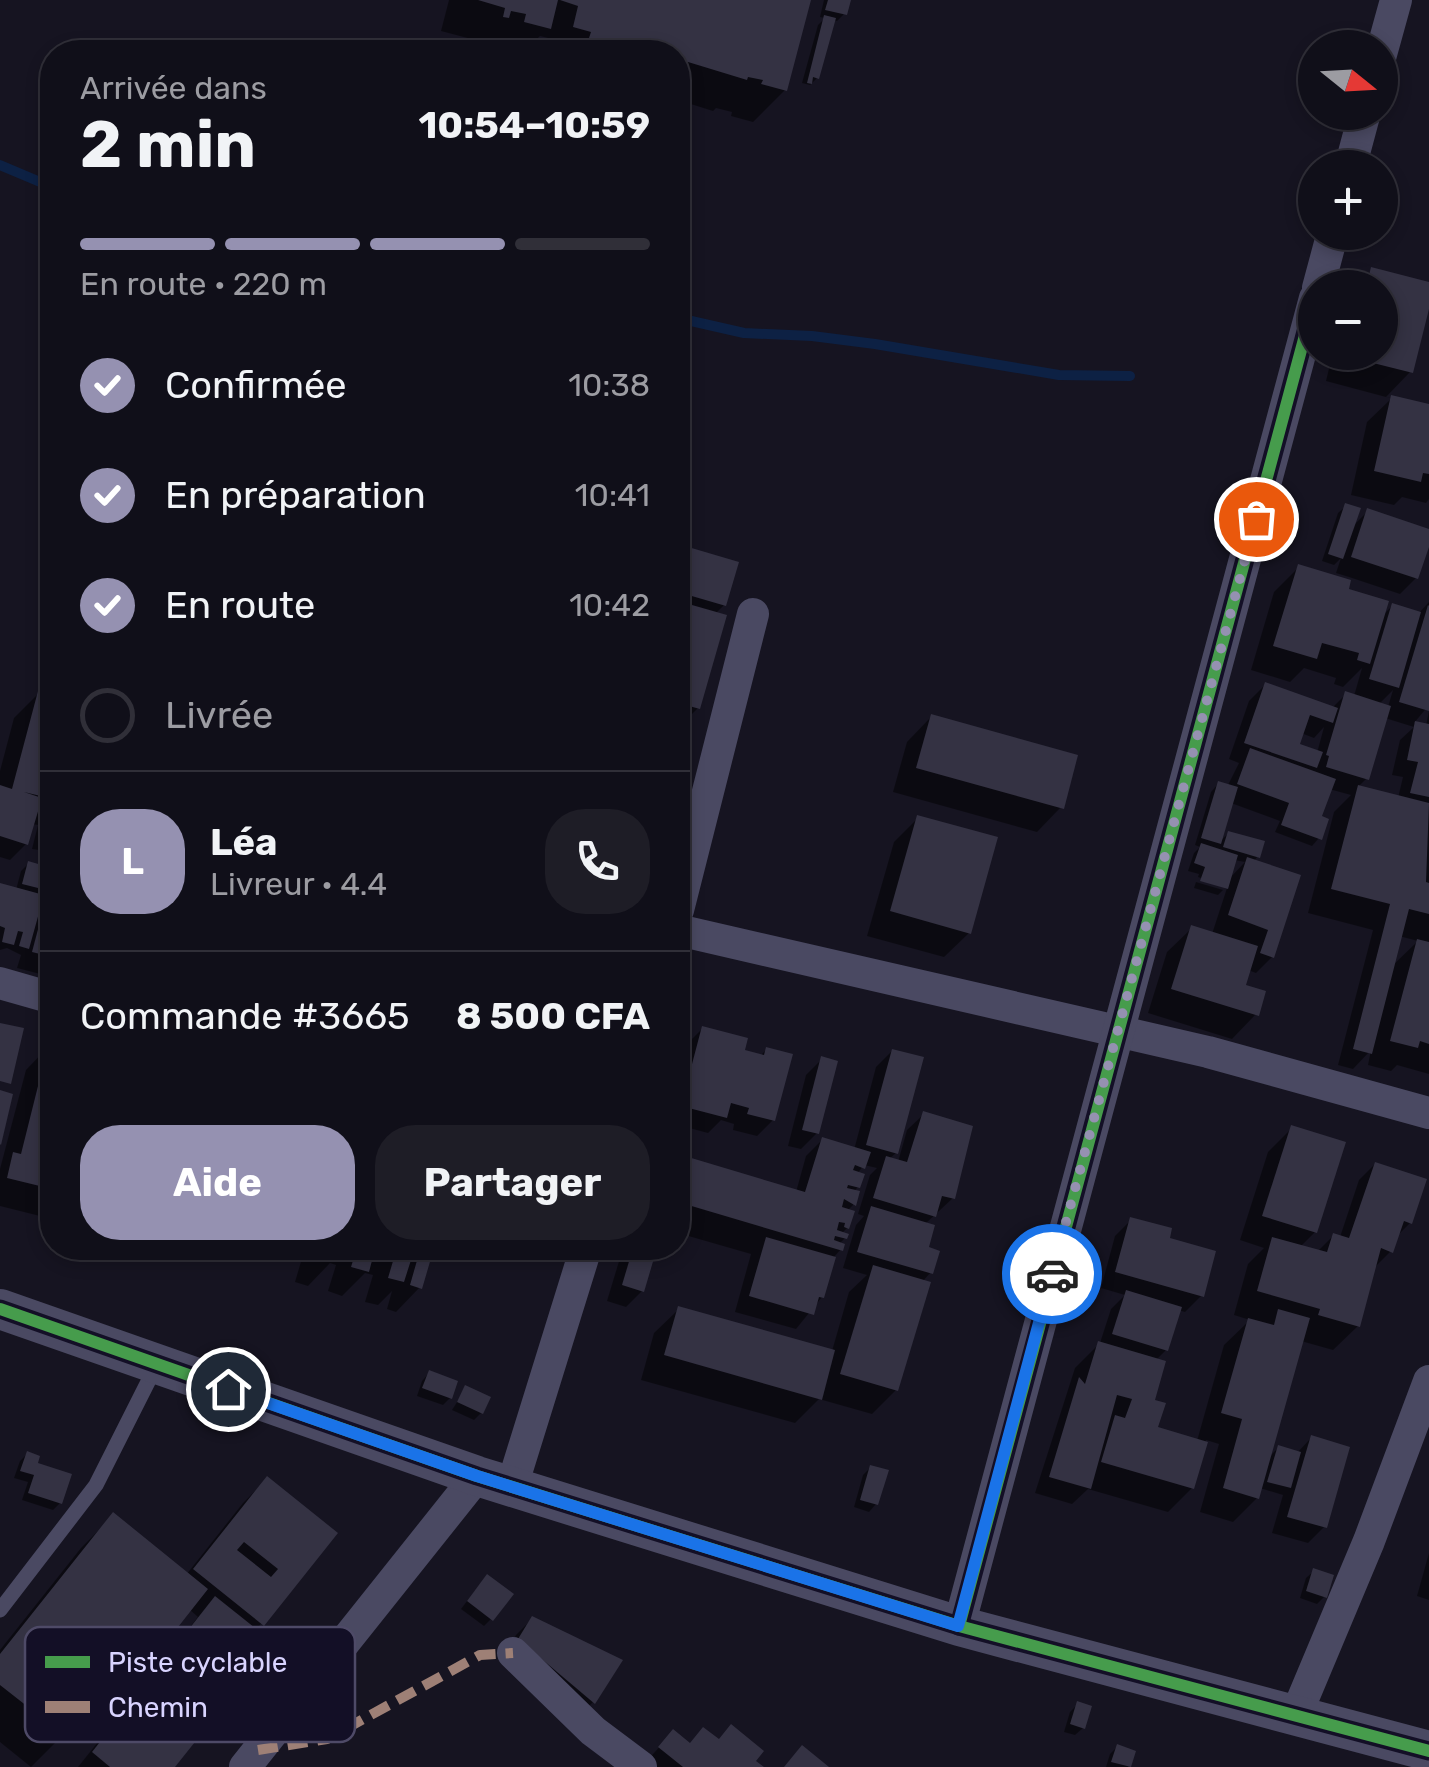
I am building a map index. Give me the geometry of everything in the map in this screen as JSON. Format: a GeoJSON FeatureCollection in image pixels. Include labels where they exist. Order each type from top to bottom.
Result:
{"type":"FeatureCollection","features":[{"type":"Feature","properties":{"kind":"street"},"geometry":{"type":"LineString","coordinates":[[1388,30],[1396,0]]}},
{"type":"Feature","properties":{"kind":"street"},"geometry":{"type":"LineString","coordinates":[[958,1626],[1298,361]]}},
{"type":"Feature","properties":{"kind":"street"},"geometry":{"type":"LineString","coordinates":[[690,863],[753,614]]}},
{"type":"Feature","properties":{"kind":"street"},"geometry":{"type":"LineString","coordinates":[[690,933],[1116,1034],[1208,1052],[1429,1113]]}},
{"type":"Feature","properties":{"kind":"street"},"geometry":{"type":"LineString","coordinates":[[0,984],[40,995]]}},
{"type":"Feature","properties":{"kind":"street"},"geometry":{"type":"LineString","coordinates":[[355,1641],[494,1481],[581,1260]]}},
{"type":"Feature","properties":{"kind":"street"},"geometry":{"type":"LineString","coordinates":[[0,1309],[494,1481],[958,1626],[1429,1751]]}},
{"type":"Feature","properties":{"kind":"street"},"geometry":{"type":"LineString","coordinates":[[1296,1715],[1369,1541],[1429,1381]]}},
{"type":"Feature","properties":{"kind":"street"},"geometry":{"type":"LineString","coordinates":[[513,1653],[593,1731],[641,1767]]}},
{"type":"Feature","properties":{"kind":"street"},"geometry":{"type":"LineString","coordinates":[[245,1767],[267,1742]]}},
{"type":"Feature","properties":{"kind":"lane"},"geometry":{"type":"LineString","coordinates":[[0,1610],[96,1485],[157,1364]]}},
{"type":"Feature","properties":{"kind":"building"},"geometry":{"type":"Polygon","coordinates":[[[478,0],[558,0],[551,29],[524,22],[526,14],[511,11],[509,18],[503,17],[505,8],[478,0]]]}},
{"type":"Feature","properties":{"kind":"building"},"geometry":{"type":"Polygon","coordinates":[[[560,0],[811,0],[787,91],[761,84],[763,80],[747,80],[690,63],[690,40],[588,40],[591,32],[573,27],[578,6],[560,0]]]}},
{"type":"Feature","properties":{"kind":"building"},"geometry":{"type":"Polygon","coordinates":[[[828,0],[851,0],[847,15],[825,10],[828,0]]]}},
{"type":"Feature","properties":{"kind":"building"},"geometry":{"type":"Polygon","coordinates":[[[824,15],[836,18],[819,79],[813,77],[812,84],[807,83],[824,15]]]}},
{"type":"Feature","properties":{"kind":"building"},"geometry":{"type":"Polygon","coordinates":[[[1398,274],[1429,282],[1429,309],[1413,373],[1398,369],[1398,274]]]}},
{"type":"Feature","properties":{"kind":"building"},"geometry":{"type":"Polygon","coordinates":[[[1391,395],[1429,404],[1429,474],[1423,473],[1421,482],[1374,471],[1391,395]]]}},
{"type":"Feature","properties":{"kind":"building"},"geometry":{"type":"Polygon","coordinates":[[[1345,503],[1361,508],[1343,559],[1328,554],[1345,503]]]}},
{"type":"Feature","properties":{"kind":"building"},"geometry":{"type":"Polygon","coordinates":[[[1367,508],[1429,529],[1429,547],[1418,579],[1351,557],[1367,508]]]}},
{"type":"Feature","properties":{"kind":"building"},"geometry":{"type":"Polygon","coordinates":[[[690,548],[739,562],[726,606],[690,596],[690,548]]]}},
{"type":"Feature","properties":{"kind":"building"},"geometry":{"type":"Polygon","coordinates":[[[1298,564],[1351,580],[1349,589],[1389,601],[1370,664],[1357,660],[1359,653],[1322,643],[1317,659],[1273,646],[1298,564]]]}},
{"type":"Feature","properties":{"kind":"building"},"geometry":{"type":"Polygon","coordinates":[[[1392,603],[1421,612],[1399,688],[1369,679],[1392,603]]]}},
{"type":"Feature","properties":{"kind":"building"},"geometry":{"type":"Polygon","coordinates":[[[690,604],[727,615],[700,709],[690,706],[690,604]]]}},
{"type":"Feature","properties":{"kind":"building"},"geometry":{"type":"Polygon","coordinates":[[[1429,606],[1429,711],[1399,702],[1429,606]]]}},
{"type":"Feature","properties":{"kind":"building"},"geometry":{"type":"Polygon","coordinates":[[[1265,682],[1338,708],[1333,723],[1310,715],[1300,744],[1323,752],[1317,768],[1244,743],[1265,682]]]}},
{"type":"Feature","properties":{"kind":"building"},"geometry":{"type":"Polygon","coordinates":[[[38,691],[40,796],[24,792],[40,797],[40,805],[28,845],[0,836],[0,785],[12,789],[38,691]]]}},
{"type":"Feature","properties":{"kind":"building"},"geometry":{"type":"Polygon","coordinates":[[[1345,691],[1391,706],[1369,780],[1326,767],[1345,691]]]}},
{"type":"Feature","properties":{"kind":"building"},"geometry":{"type":"Polygon","coordinates":[[[931,714],[1078,755],[1064,809],[916,768],[931,714]]]}},
{"type":"Feature","properties":{"kind":"building"},"geometry":{"type":"Polygon","coordinates":[[[1415,721],[1429,724],[1429,797],[1410,793],[1418,762],[1407,760],[1415,721]]]}},
{"type":"Feature","properties":{"kind":"building"},"geometry":{"type":"Polygon","coordinates":[[[1250,748],[1336,779],[1322,816],[1329,819],[1322,840],[1281,825],[1289,803],[1237,784],[1250,748]]]}},
{"type":"Feature","properties":{"kind":"building"},"geometry":{"type":"Polygon","coordinates":[[[1218,781],[1238,787],[1221,844],[1201,838],[1218,781]]]}},
{"type":"Feature","properties":{"kind":"building"},"geometry":{"type":"Polygon","coordinates":[[[1358,785],[1429,803],[1429,914],[1409,909],[1372,1054],[1353,1049],[1390,904],[1331,889],[1358,785]]]}},
{"type":"Feature","properties":{"kind":"building"},"geometry":{"type":"Polygon","coordinates":[[[917,815],[998,837],[971,934],[890,911],[917,815]]]}},
{"type":"Feature","properties":{"kind":"building"},"geometry":{"type":"Polygon","coordinates":[[[1228,831],[1265,841],[1260,858],[1223,847],[1228,831]]]}},
{"type":"Feature","properties":{"kind":"building"},"geometry":{"type":"Polygon","coordinates":[[[1201,843],[1238,855],[1228,889],[1200,881],[1205,867],[1194,863],[1201,843]]]}},
{"type":"Feature","properties":{"kind":"building"},"geometry":{"type":"Polygon","coordinates":[[[1247,857],[1301,875],[1274,958],[1260,953],[1268,930],[1228,915],[1247,857]]]}},
{"type":"Feature","properties":{"kind":"building"},"geometry":{"type":"Polygon","coordinates":[[[28,861],[40,864],[40,888],[22,884],[28,861]]]}},
{"type":"Feature","properties":{"kind":"building"},"geometry":{"type":"Polygon","coordinates":[[[0,883],[40,894],[40,909],[29,949],[19,946],[23,932],[18,931],[14,945],[2,942],[5,928],[0,926],[0,883]]]}},
{"type":"Feature","properties":{"kind":"building"},"geometry":{"type":"Polygon","coordinates":[[[40,922],[40,954],[32,952],[40,922]]]}},
{"type":"Feature","properties":{"kind":"building"},"geometry":{"type":"Polygon","coordinates":[[[1191,925],[1258,946],[1246,985],[1266,991],[1259,1016],[1171,989],[1191,925]]]}},
{"type":"Feature","properties":{"kind":"building"},"geometry":{"type":"Polygon","coordinates":[[[1417,939],[1429,942],[1429,1044],[1420,1041],[1418,1048],[1390,1041],[1417,939]]]}},
{"type":"Feature","properties":{"kind":"building"},"geometry":{"type":"Polygon","coordinates":[[[0,1023],[24,1028],[11,1084],[0,1081],[0,1023]]]}},
{"type":"Feature","properties":{"kind":"building"},"geometry":{"type":"Polygon","coordinates":[[[702,1026],[748,1038],[745,1050],[764,1055],[766,1047],[793,1054],[775,1121],[747,1114],[749,1108],[731,1103],[727,1118],[690,1108],[690,1072],[702,1026]]]}},
{"type":"Feature","properties":{"kind":"building"},"geometry":{"type":"Polygon","coordinates":[[[892,1049],[924,1057],[898,1154],[866,1145],[892,1049]]]}},
{"type":"Feature","properties":{"kind":"building"},"geometry":{"type":"Polygon","coordinates":[[[821,1056],[838,1061],[819,1134],[802,1130],[821,1056]]]}},
{"type":"Feature","properties":{"kind":"building"},"geometry":{"type":"Polygon","coordinates":[[[40,1078],[40,1186],[7,1178],[13,1152],[21,1154],[40,1078]]]}},
{"type":"Feature","properties":{"kind":"building"},"geometry":{"type":"Polygon","coordinates":[[[0,1090],[13,1094],[1,1145],[0,1144],[0,1090]]]}},
{"type":"Feature","properties":{"kind":"building"},"geometry":{"type":"Polygon","coordinates":[[[923,1111],[973,1126],[955,1199],[942,1196],[936,1217],[873,1198],[886,1156],[907,1162],[923,1111]]]}},
{"type":"Feature","properties":{"kind":"building"},"geometry":{"type":"Polygon","coordinates":[[[1291,1125],[1346,1142],[1317,1233],[1262,1216],[1291,1125]]]}},
{"type":"Feature","properties":{"kind":"building"},"geometry":{"type":"Polygon","coordinates":[[[822,1137],[871,1152],[865,1169],[855,1165],[853,1170],[865,1174],[860,1188],[847,1188],[860,1191],[856,1206],[844,1199],[842,1207],[855,1211],[849,1229],[839,1222],[837,1230],[849,1234],[847,1239],[835,1236],[834,1240],[845,1244],[843,1251],[690,1206],[690,1158],[805,1192],[822,1137]]]}},
{"type":"Feature","properties":{"kind":"building"},"geometry":{"type":"Polygon","coordinates":[[[1375,1162],[1427,1179],[1412,1224],[1404,1221],[1393,1253],[1381,1248],[1360,1327],[1318,1315],[1320,1309],[1257,1291],[1272,1237],[1327,1252],[1333,1233],[1349,1238],[1375,1162]]]}},
{"type":"Feature","properties":{"kind":"building"},"geometry":{"type":"Polygon","coordinates":[[[871,1206],[935,1225],[929,1247],[940,1251],[933,1274],[857,1252],[871,1206]]]}},
{"type":"Feature","properties":{"kind":"building"},"geometry":{"type":"Polygon","coordinates":[[[1130,1217],[1172,1228],[1170,1238],[1216,1251],[1204,1297],[1115,1272],[1130,1217]]]}},
{"type":"Feature","properties":{"kind":"building"},"geometry":{"type":"Polygon","coordinates":[[[766,1237],[836,1257],[824,1298],[819,1297],[814,1315],[749,1296],[766,1237]]]}},
{"type":"Feature","properties":{"kind":"building"},"geometry":{"type":"Polygon","coordinates":[[[353,1260],[372,1260],[369,1272],[351,1267],[353,1260]]]}},
{"type":"Feature","properties":{"kind":"building"},"geometry":{"type":"Polygon","coordinates":[[[393,1260],[411,1260],[404,1282],[388,1278],[393,1260]]]}},
{"type":"Feature","properties":{"kind":"building"},"geometry":{"type":"Polygon","coordinates":[[[417,1260],[430,1260],[422,1289],[410,1285],[417,1260]]]}},
{"type":"Feature","properties":{"kind":"building"},"geometry":{"type":"Polygon","coordinates":[[[629,1260],[653,1260],[644,1292],[622,1285],[629,1260]]]}},
{"type":"Feature","properties":{"kind":"building"},"geometry":{"type":"Polygon","coordinates":[[[873,1265],[931,1282],[898,1391],[840,1374],[873,1265]]]}},
{"type":"Feature","properties":{"kind":"building"},"geometry":{"type":"Polygon","coordinates":[[[1126,1290],[1182,1307],[1168,1351],[1112,1334],[1126,1290]]]}},
{"type":"Feature","properties":{"kind":"building"},"geometry":{"type":"Polygon","coordinates":[[[678,1306],[835,1350],[822,1400],[664,1355],[678,1306]]]}},
{"type":"Feature","properties":{"kind":"building"},"geometry":{"type":"Polygon","coordinates":[[[1278,1309],[1310,1318],[1259,1499],[1223,1488],[1242,1419],[1221,1413],[1248,1318],[1274,1325],[1278,1309]]]}},
{"type":"Feature","properties":{"kind":"building"},"geometry":{"type":"Polygon","coordinates":[[[1098,1341],[1166,1361],[1155,1400],[1166,1403],[1158,1427],[1208,1442],[1194,1489],[1101,1462],[1115,1415],[1125,1418],[1132,1399],[1117,1395],[1091,1489],[1049,1477],[1079,1377],[1085,1384],[1098,1341]]]}},
{"type":"Feature","properties":{"kind":"building"},"geometry":{"type":"Polygon","coordinates":[[[429,1370],[458,1381],[452,1399],[422,1388],[429,1370]]]}},
{"type":"Feature","properties":{"kind":"building"},"geometry":{"type":"Polygon","coordinates":[[[465,1385],[491,1397],[483,1414],[457,1402],[465,1385]]]}},
{"type":"Feature","properties":{"kind":"building"},"geometry":{"type":"Polygon","coordinates":[[[1311,1435],[1350,1447],[1327,1528],[1287,1517],[1311,1435]]]}},
{"type":"Feature","properties":{"kind":"building"},"geometry":{"type":"Polygon","coordinates":[[[1278,1445],[1301,1452],[1291,1488],[1267,1482],[1278,1445]]]}},
{"type":"Feature","properties":{"kind":"building"},"geometry":{"type":"Polygon","coordinates":[[[27,1451],[40,1456],[38,1463],[72,1474],[62,1504],[28,1493],[34,1475],[20,1471],[27,1451]]]}},
{"type":"Feature","properties":{"kind":"building"},"geometry":{"type":"Polygon","coordinates":[[[870,1465],[889,1470],[878,1505],[860,1500],[870,1465]]]}},
{"type":"Feature","properties":{"kind":"building"},"geometry":{"type":"Polygon","coordinates":[[[267,1476],[338,1533],[264,1626],[193,1569],[267,1476]],[[244,1542],[237,1550],[271,1577],[278,1569],[244,1542]]]}},
{"type":"Feature","properties":{"kind":"building"},"geometry":{"type":"Polygon","coordinates":[[[113,1512],[208,1589],[178,1627],[25,1627],[25,1705],[0,1685],[0,1654],[113,1512]]]}},
{"type":"Feature","properties":{"kind":"building"},"geometry":{"type":"Polygon","coordinates":[[[1313,1568],[1334,1575],[1327,1598],[1306,1591],[1313,1568]]]}},
{"type":"Feature","properties":{"kind":"building"},"geometry":{"type":"Polygon","coordinates":[[[487,1574],[514,1594],[493,1621],[467,1601],[487,1574]]]}},
{"type":"Feature","properties":{"kind":"building"},"geometry":{"type":"Polygon","coordinates":[[[215,1596],[254,1627],[191,1627],[215,1596]]]}},
{"type":"Feature","properties":{"kind":"building"},"geometry":{"type":"Polygon","coordinates":[[[532,1616],[623,1660],[595,1704],[518,1639],[532,1616]]]}},
{"type":"Feature","properties":{"kind":"building"},"geometry":{"type":"Polygon","coordinates":[[[1077,1701],[1092,1706],[1085,1729],[1070,1724],[1077,1701]]]}},
{"type":"Feature","properties":{"kind":"building"},"geometry":{"type":"Polygon","coordinates":[[[731,1724],[764,1751],[756,1761],[764,1767],[683,1767],[658,1747],[673,1729],[690,1743],[703,1727],[719,1739],[731,1724]]]}},
{"type":"Feature","properties":{"kind":"building"},"geometry":{"type":"Polygon","coordinates":[[[100,1742],[195,1742],[175,1767],[110,1767],[92,1752],[100,1742]]]}},
{"type":"Feature","properties":{"kind":"building"},"geometry":{"type":"Polygon","coordinates":[[[1117,1744],[1136,1751],[1131,1767],[1111,1762],[1117,1744]]]}},
{"type":"Feature","properties":{"kind":"building"},"geometry":{"type":"Polygon","coordinates":[[[802,1745],[829,1767],[784,1767],[802,1745]]]}},
{"type":"Feature","properties":{"kind":"waterway"},"geometry":{"type":"LineString","coordinates":[[0,165],[40,182]]}},
{"type":"Feature","properties":{"kind":"waterway"},"geometry":{"type":"LineString","coordinates":[[690,321],[744,333],[875,344],[1059,375],[1130,376]]}},
{"type":"Feature","properties":{"kind":"marked path"},"geometry":{"type":"LineString","coordinates":[[355,1724],[480,1655],[513,1653]]}},
{"type":"Feature","properties":{"kind":"marked path"},"geometry":{"type":"LineString","coordinates":[[258,1750],[308,1742]]}},
{"type":"Feature","properties":{"kind":"cycle path"},"geometry":{"type":"LineString","coordinates":[[959,1626],[1298,361]]}},
{"type":"Feature","properties":{"kind":"cycle path"},"geometry":{"type":"LineString","coordinates":[[0,1309],[477,1476],[959,1626],[1429,1751]]}},
{"type":"Feature","properties":{"kind":"way so far"},"geometry":{"type":"LineString","coordinates":[[1052,1274],[1256,519]]}},
{"type":"Feature","properties":{"kind":"route"},"geometry":{"type":"LineString","coordinates":[[228,1389],[477,1476],[958,1626],[1052,1274]]}}]}
